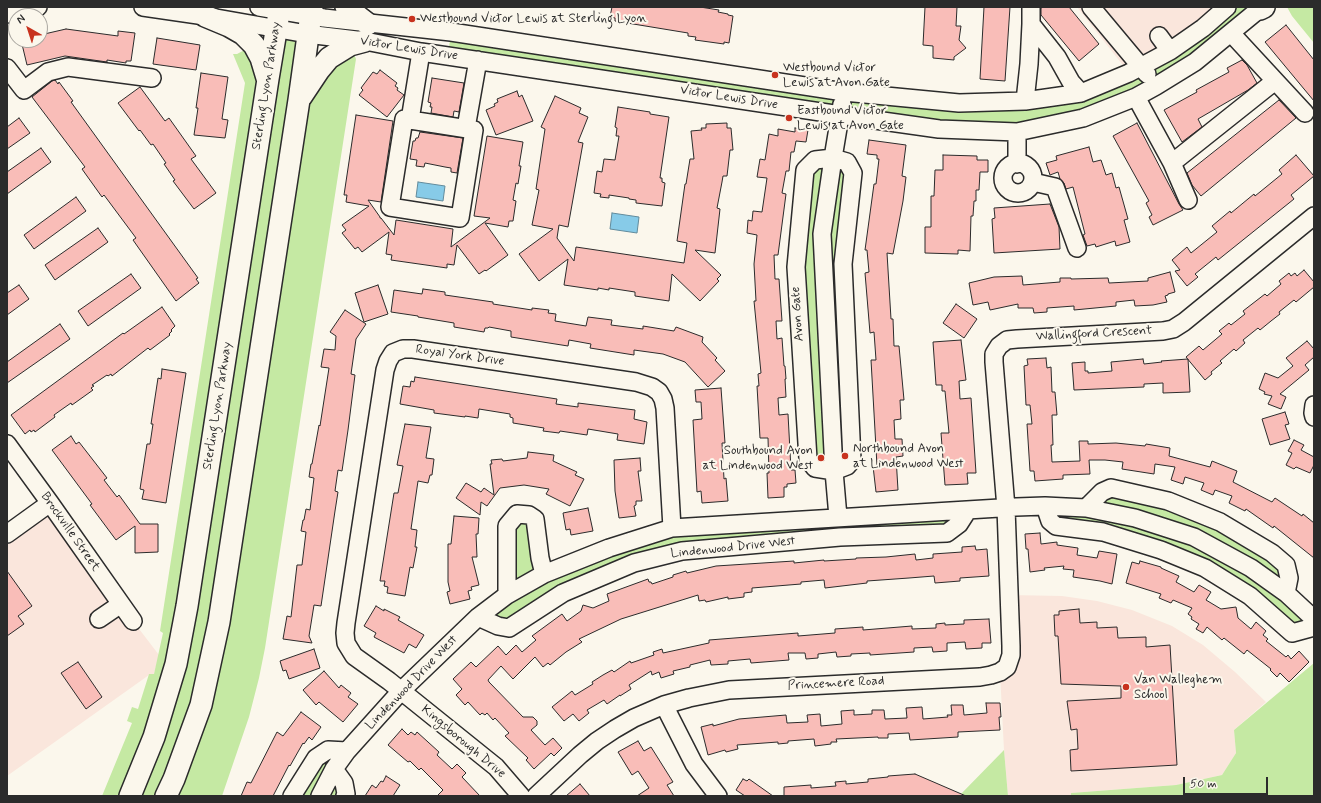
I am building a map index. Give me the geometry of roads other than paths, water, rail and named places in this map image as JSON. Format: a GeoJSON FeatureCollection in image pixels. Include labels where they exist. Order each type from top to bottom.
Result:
{"type":"FeatureCollection","features":[{"type":"Feature","properties":{"kind":"main road"},"geometry":{"type":"LineString","coordinates":[[299,100],[329,58],[350,45],[366,32],[346,7]]}},
{"type":"Feature","properties":{"kind":"main road","name":"Sterling Lyon Parkway"},"geometry":{"type":"LineString","coordinates":[[130,796],[154,738],[176,664],[187,606],[279,15]]}},
{"type":"Feature","properties":{"kind":"main road"},"geometry":{"type":"LineString","coordinates":[[206,16],[243,34],[254,45],[261,58],[268,79]]}},
{"type":"Feature","properties":{"kind":"main road"},"geometry":{"type":"LineString","coordinates":[[166,796],[174,779],[201,705],[219,622],[299,100],[309,19]]}},
{"type":"Feature","properties":{"kind":"street"},"geometry":{"type":"LineString","coordinates":[[7,14],[38,7]]}},
{"type":"Feature","properties":{"kind":"street"},"geometry":{"type":"LineString","coordinates":[[143,7],[206,16],[279,15]]}},
{"type":"Feature","properties":{"kind":"street"},"geometry":{"type":"LineString","coordinates":[[260,7],[279,15]]}},
{"type":"Feature","properties":{"kind":"street"},"geometry":{"type":"LineString","coordinates":[[1025,101],[1029,64],[1031,7]]}},
{"type":"Feature","properties":{"kind":"street"},"geometry":{"type":"LineString","coordinates":[[1091,7],[1142,66],[1156,86]]}},
{"type":"Feature","properties":{"kind":"street","name":"Victor Lewis Drive"},"geometry":{"type":"LineString","coordinates":[[366,32],[451,32],[844,92],[958,104],[1025,101],[1081,93],[1142,66],[1170,51],[1203,28],[1227,7]]}},
{"type":"Feature","properties":{"kind":"street","name":"Victor Lewis Drive"},"geometry":{"type":"LineString","coordinates":[[279,15],[309,19],[366,32],[422,52],[939,129],[1017,132],[1083,118],[1136,97],[1195,62],[1262,8]]}},
{"type":"Feature","properties":{"kind":"street"},"geometry":{"type":"LineString","coordinates":[[1030,24],[1057,57],[1071,82],[1081,93]]}},
{"type":"Feature","properties":{"kind":"street"},"geometry":{"type":"LineString","coordinates":[[1231,33],[1305,113]]}},
{"type":"Feature","properties":{"kind":"street"},"geometry":{"type":"LineString","coordinates":[[1159,36],[1170,51]]}},
{"type":"Feature","properties":{"kind":"street"},"geometry":{"type":"LineString","coordinates":[[410,120],[422,52]]}},
{"type":"Feature","properties":{"kind":"street"},"geometry":{"type":"LineString","coordinates":[[1029,64],[1057,57]]}},
{"type":"Feature","properties":{"kind":"street"},"geometry":{"type":"LineString","coordinates":[[466,128],[478,60]]}},
{"type":"Feature","properties":{"kind":"street"},"geometry":{"type":"LineString","coordinates":[[7,68],[24,90],[48,72],[68,67],[152,78]]}},
{"type":"Feature","properties":{"kind":"street"},"geometry":{"type":"LineString","coordinates":[[1172,163],[1275,81]]}},
{"type":"Feature","properties":{"kind":"street"},"geometry":{"type":"LineString","coordinates":[[838,517],[834,471],[822,234],[844,92]]}},
{"type":"Feature","properties":{"kind":"street"},"geometry":{"type":"LineString","coordinates":[[1136,97],[1172,163],[1188,200]]}},
{"type":"Feature","properties":{"kind":"street"},"geometry":{"type":"LineString","coordinates":[[404,119],[466,128],[474,130],[460,218],[390,207],[404,119]]}},
{"type":"Feature","properties":{"kind":"street"},"geometry":{"type":"LineString","coordinates":[[1017,132],[1017,164]]}},
{"type":"Feature","properties":{"kind":"street"},"geometry":{"type":"LineString","coordinates":[[833,158],[847,162],[853,173],[843,264],[852,460],[846,466],[834,471]]}},
{"type":"Feature","properties":{"kind":"street","name":"Avon Gate"},"geometry":{"type":"LineString","coordinates":[[833,158],[815,160],[805,170],[796,267],[808,459],[815,468],[834,471]]}},
{"type":"Feature","properties":{"kind":"street"},"geometry":{"type":"LineString","coordinates":[[1017,164],[1027,166],[1033,177],[1033,182],[1026,191],[1021,193],[1011,191],[1007,188],[1003,178],[1004,173],[1012,165],[1017,164]]}},
{"type":"Feature","properties":{"kind":"street"},"geometry":{"type":"LineString","coordinates":[[1033,182],[1055,187],[1077,248]]}},
{"type":"Feature","properties":{"kind":"street","name":"Wallingford Crescent"},"geometry":{"type":"LineString","coordinates":[[1006,508],[994,362],[994,354],[999,346],[1007,340],[1017,339],[1173,329],[1184,322],[1314,216]]}},
{"type":"Feature","properties":{"kind":"street","name":"Royal York Drive"},"geometry":{"type":"LineString","coordinates":[[401,691],[354,656],[346,643],[345,633],[385,370],[388,361],[394,353],[403,349],[413,349],[636,382],[652,387],[659,392],[663,399],[665,408],[672,528]]}},
{"type":"Feature","properties":{"kind":"street"},"geometry":{"type":"LineString","coordinates":[[1314,405],[1312,413],[1314,417]]}},
{"type":"Feature","properties":{"kind":"street","name":"Brockville Street"},"geometry":{"type":"LineString","coordinates":[[7,444],[132,621]]}},
{"type":"Feature","properties":{"kind":"street"},"geometry":{"type":"LineString","coordinates":[[1086,508],[1102,492],[1111,488],[1168,501],[1220,522],[1272,552],[1286,565],[1290,578],[1286,593]]}},
{"type":"Feature","properties":{"kind":"street"},"geometry":{"type":"LineString","coordinates":[[7,534],[50,503]]}},
{"type":"Feature","properties":{"kind":"street"},"geometry":{"type":"LineString","coordinates":[[1045,506],[1050,520],[1056,526],[1103,532],[1161,550],[1205,568],[1250,596],[1292,633],[1314,627]]}},
{"type":"Feature","properties":{"kind":"street","name":"Lindenwood Drive West"},"geometry":{"type":"LineString","coordinates":[[320,796],[334,769],[347,751],[401,691],[478,617],[507,595],[544,574],[609,548],[672,528],[838,517],[1045,506],[1086,508],[1135,518],[1194,537],[1251,568],[1286,593],[1314,619]]}},
{"type":"Feature","properties":{"kind":"street","name":"Princemere Road"},"geometry":{"type":"LineString","coordinates":[[536,796],[597,741],[634,718],[664,705],[689,698],[729,690],[980,677],[1000,672],[1007,667],[1011,655],[1006,508]]}},
{"type":"Feature","properties":{"kind":"street","name":"Lindenwood Drive West"},"geometry":{"type":"LineString","coordinates":[[478,617],[498,626],[509,628],[563,593],[634,563],[682,551],[840,537],[947,533],[959,524],[968,510]]}},
{"type":"Feature","properties":{"kind":"street"},"geometry":{"type":"LineString","coordinates":[[507,595],[507,526],[517,514],[528,515],[535,519],[540,558],[544,574]]}},
{"type":"Feature","properties":{"kind":"street"},"geometry":{"type":"LineString","coordinates":[[99,619],[121,604]]}},
{"type":"Feature","properties":{"kind":"street","name":"Kingsborough Drive"},"geometry":{"type":"LineString","coordinates":[[401,691],[496,767],[521,796]]}},
{"type":"Feature","properties":{"kind":"street"},"geometry":{"type":"LineString","coordinates":[[664,705],[694,764],[718,796]]}},
{"type":"Feature","properties":{"kind":"street"},"geometry":{"type":"LineString","coordinates":[[292,796],[316,758],[328,750],[347,751]]}},
{"type":"Feature","properties":{"kind":"street"},"geometry":{"type":"LineString","coordinates":[[334,769],[344,783],[345,796]]}},
{"type":"Feature","properties":{"kind":"water"},"geometry":{"type":"Polygon","coordinates":[[[418,182],[445,186],[443,201],[416,197],[418,182]]]}},
{"type":"Feature","properties":{"kind":"water"},"geometry":{"type":"Polygon","coordinates":[[[612,213],[639,217],[637,233],[610,229],[612,213]]]}},
{"type":"Feature","properties":{"kind":"place","name":"Westbound Victor Lewis at Sterling Lyon"},"geometry":{"type":"Point","coordinates":[412,19]}},
{"type":"Feature","properties":{"kind":"place","name":"Westbound Victor Lewis at Avon Gate"},"geometry":{"type":"Point","coordinates":[775,75]}},
{"type":"Feature","properties":{"kind":"place","name":"Eastbound Victor Lewis at Avon Gate"},"geometry":{"type":"Point","coordinates":[789,118]}},
{"type":"Feature","properties":{"kind":"place","name":"Northbound Avon at Lindenwood West"},"geometry":{"type":"Point","coordinates":[845,456]}},
{"type":"Feature","properties":{"kind":"place","name":"Southbound Avon at Lindenwood West"},"geometry":{"type":"Point","coordinates":[821,458]}},
{"type":"Feature","properties":{"kind":"place","name":"Van Walleghem School"},"geometry":{"type":"Point","coordinates":[1126,687]}}]}
